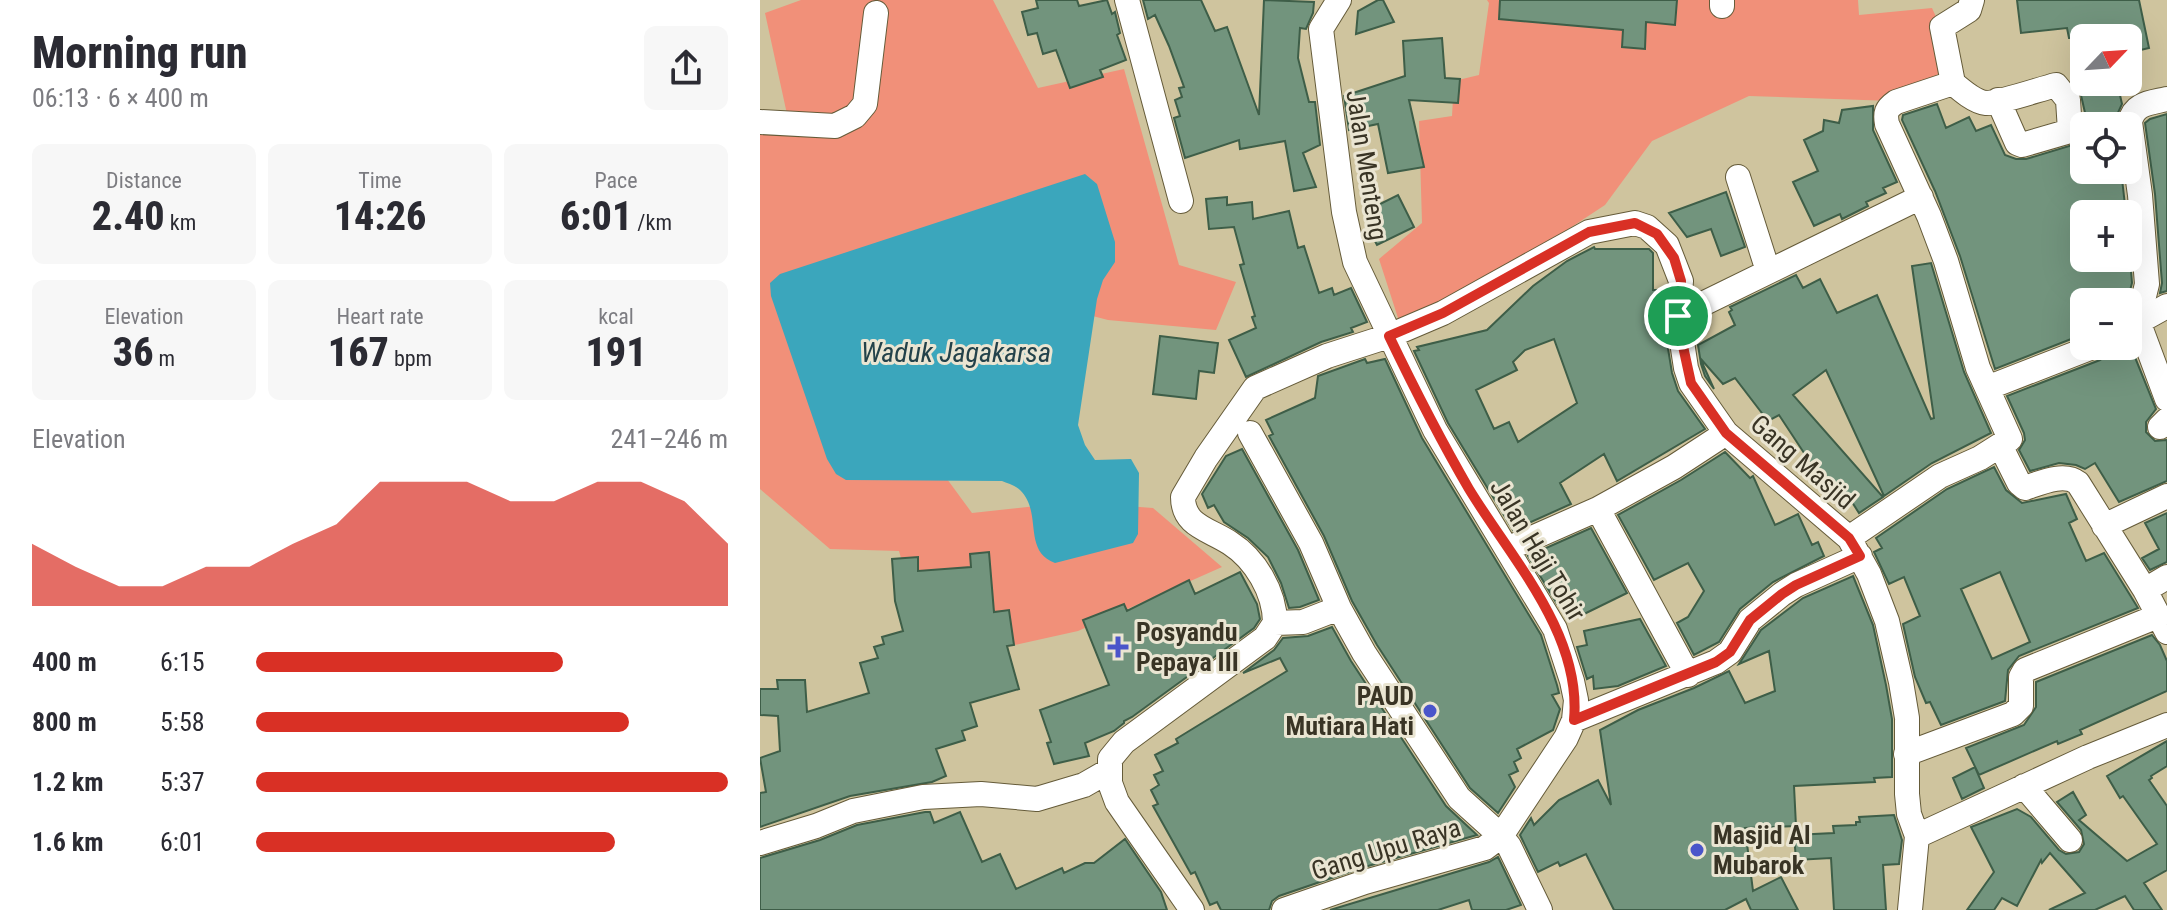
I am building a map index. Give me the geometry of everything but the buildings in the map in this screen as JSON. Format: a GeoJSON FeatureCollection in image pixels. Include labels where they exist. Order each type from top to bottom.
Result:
{"type":"FeatureCollection","features":[{"type":"Feature","properties":{"kind":"street"},"geometry":{"type":"LineString","coordinates":[[1127,0],[1181,201]]}},
{"type":"Feature","properties":{"kind":"street","name":"Jalan Menteng"},"geometry":{"type":"LineString","coordinates":[[1339,0],[1321,29],[1344,212],[1355,262],[1389,336]]}},
{"type":"Feature","properties":{"kind":"street"},"geometry":{"type":"LineString","coordinates":[[1972,0],[1969,10],[1942,27],[1953,83],[1983,102],[1998,100]]}},
{"type":"Feature","properties":{"kind":"street"},"geometry":{"type":"LineString","coordinates":[[760,122],[835,126],[855,116],[865,104],[876,13]]}},
{"type":"Feature","properties":{"kind":"street"},"geometry":{"type":"LineString","coordinates":[[1501,836],[1553,759],[1574,720],[1716,662],[1730,652],[1750,620],[1782,594],[1854,547],[1940,476],[2001,447],[2010,439],[1987,388],[1946,261],[1885,113],[1896,102],[1953,83]]}},
{"type":"Feature","properties":{"kind":"street"},"geometry":{"type":"LineString","coordinates":[[2142,298],[2147,284],[2130,122],[2132,112],[2137,107],[2167,99]]}},
{"type":"Feature","properties":{"kind":"street"},"geometry":{"type":"LineString","coordinates":[[1738,177],[1768,271]]}},
{"type":"Feature","properties":{"kind":"street"},"geometry":{"type":"LineString","coordinates":[[1678,316],[1921,197]]}},
{"type":"Feature","properties":{"kind":"street"},"geometry":{"type":"LineString","coordinates":[[1192,910],[1125,817],[1110,783],[1110,759],[1124,742],[1265,638],[1275,623],[1272,603],[1251,561],[1229,542],[1194,524],[1183,506],[1183,497],[1206,458],[1255,388],[1327,356],[1389,336],[1443,313],[1589,232],[1635,223],[1657,234],[1674,258],[1681,281],[1678,316],[1686,368],[1691,383],[1726,433]]}},
{"type":"Feature","properties":{"kind":"street"},"geometry":{"type":"LineString","coordinates":[[2142,319],[2167,306]]}},
{"type":"Feature","properties":{"kind":"street","name":"Jalan Haji Tohir"},"geometry":{"type":"LineString","coordinates":[[1389,336],[1435,430],[1539,599],[1565,654],[1576,700],[1574,720]]}},
{"type":"Feature","properties":{"kind":"street"},"geometry":{"type":"LineString","coordinates":[[2142,344],[2167,399]]}},
{"type":"Feature","properties":{"kind":"street"},"geometry":{"type":"LineString","coordinates":[[1987,388],[2070,356]]}},
{"type":"Feature","properties":{"kind":"street"},"geometry":{"type":"LineString","coordinates":[[1250,433],[1311,543],[1339,608],[1364,653],[1459,798],[1509,846],[1540,910]]}},
{"type":"Feature","properties":{"kind":"street","name":"Gang Masjid"},"geometry":{"type":"LineString","coordinates":[[1507,549],[1598,509],[1674,467],[1726,433],[1854,547],[1887,621],[1907,718],[1909,814],[1917,836],[1910,910]]}},
{"type":"Feature","properties":{"kind":"street"},"geometry":{"type":"LineString","coordinates":[[1906,754],[2013,714],[2021,706],[2021,677],[2025,670],[2162,624],[2145,590],[2078,483],[2064,478],[2025,488],[2019,483],[2001,447]]}},
{"type":"Feature","properties":{"kind":"street"},"geometry":{"type":"LineString","coordinates":[[2104,526],[2167,496]]}},
{"type":"Feature","properties":{"kind":"street"},"geometry":{"type":"LineString","coordinates":[[1598,509],[1688,675]]}},
{"type":"Feature","properties":{"kind":"street"},"geometry":{"type":"LineString","coordinates":[[2145,590],[2167,577]]}},
{"type":"Feature","properties":{"kind":"street"},"geometry":{"type":"LineString","coordinates":[[1275,623],[1303,622],[1339,608]]}},
{"type":"Feature","properties":{"kind":"street"},"geometry":{"type":"LineString","coordinates":[[1917,836],[2167,725]]}},
{"type":"Feature","properties":{"kind":"street"},"geometry":{"type":"LineString","coordinates":[[760,843],[853,811],[923,797],[981,794],[1037,799],[1084,785],[1110,770]]}},
{"type":"Feature","properties":{"kind":"street"},"geometry":{"type":"LineString","coordinates":[[2024,786],[2070,840]]}},
{"type":"Feature","properties":{"kind":"street","name":"Gang Upu Raya"},"geometry":{"type":"LineString","coordinates":[[1284,910],[1365,882],[1485,848],[1501,836]]}},
{"type":"Feature","properties":{"kind":"shaded area"},"geometry":{"type":"Polygon","coordinates":[[[801,0],[993,0],[1038,88],[1124,69],[1179,265],[1236,282],[1216,330],[1108,320],[1031,300],[936,464],[972,513],[1073,502],[1153,508],[1222,567],[1078,631],[1006,647],[919,621],[899,551],[830,549],[760,489],[760,133],[790,128],[765,13],[801,0]]]}},
{"type":"Feature","properties":{"kind":"shaded area"},"geometry":{"type":"Polygon","coordinates":[[[1487,0],[1858,0],[1859,15],[1932,8],[1957,63],[1892,101],[1749,96],[1652,141],[1605,205],[1453,305],[1399,321],[1379,259],[1422,223],[1419,121],[1452,116],[1454,81],[1479,75],[1487,0]]]}},
{"type":"Feature","properties":{"kind":"water","name":"Waduk Jagakarsa"},"geometry":{"type":"Polygon","coordinates":[[[1085,174],[1097,184],[1115,242],[1115,262],[1103,280],[1097,299],[1078,425],[1085,445],[1095,460],[1131,459],[1139,473],[1138,534],[1133,543],[1055,563],[1039,550],[1027,499],[1020,490],[1002,481],[846,480],[836,474],[827,459],[771,296],[770,283],[780,274],[1085,174]]]}},
{"type":"Feature","properties":{"kind":"place","name":"Posyandu Pepaya III"},"geometry":{"type":"Point","coordinates":[1118,647]}},
{"type":"Feature","properties":{"kind":"place","name":"PAUD Mutiara Hati"},"geometry":{"type":"Point","coordinates":[1430,711]}},
{"type":"Feature","properties":{"kind":"place","name":"Masjid Al Mubarok"},"geometry":{"type":"Point","coordinates":[1697,850]}},
{"type":"Feature","properties":{"kind":"route"},"geometry":{"type":"LineString","coordinates":[[1635,223],[1657,234],[1674,258],[1681,281],[1678,316],[1691,383],[1726,433],[1849,538],[1860,556],[1782,594],[1750,620],[1730,652],[1716,662],[1574,720],[1576,700],[1565,654],[1555,629],[1435,430],[1389,336],[1443,313],[1589,232],[1635,223]]}}]}
